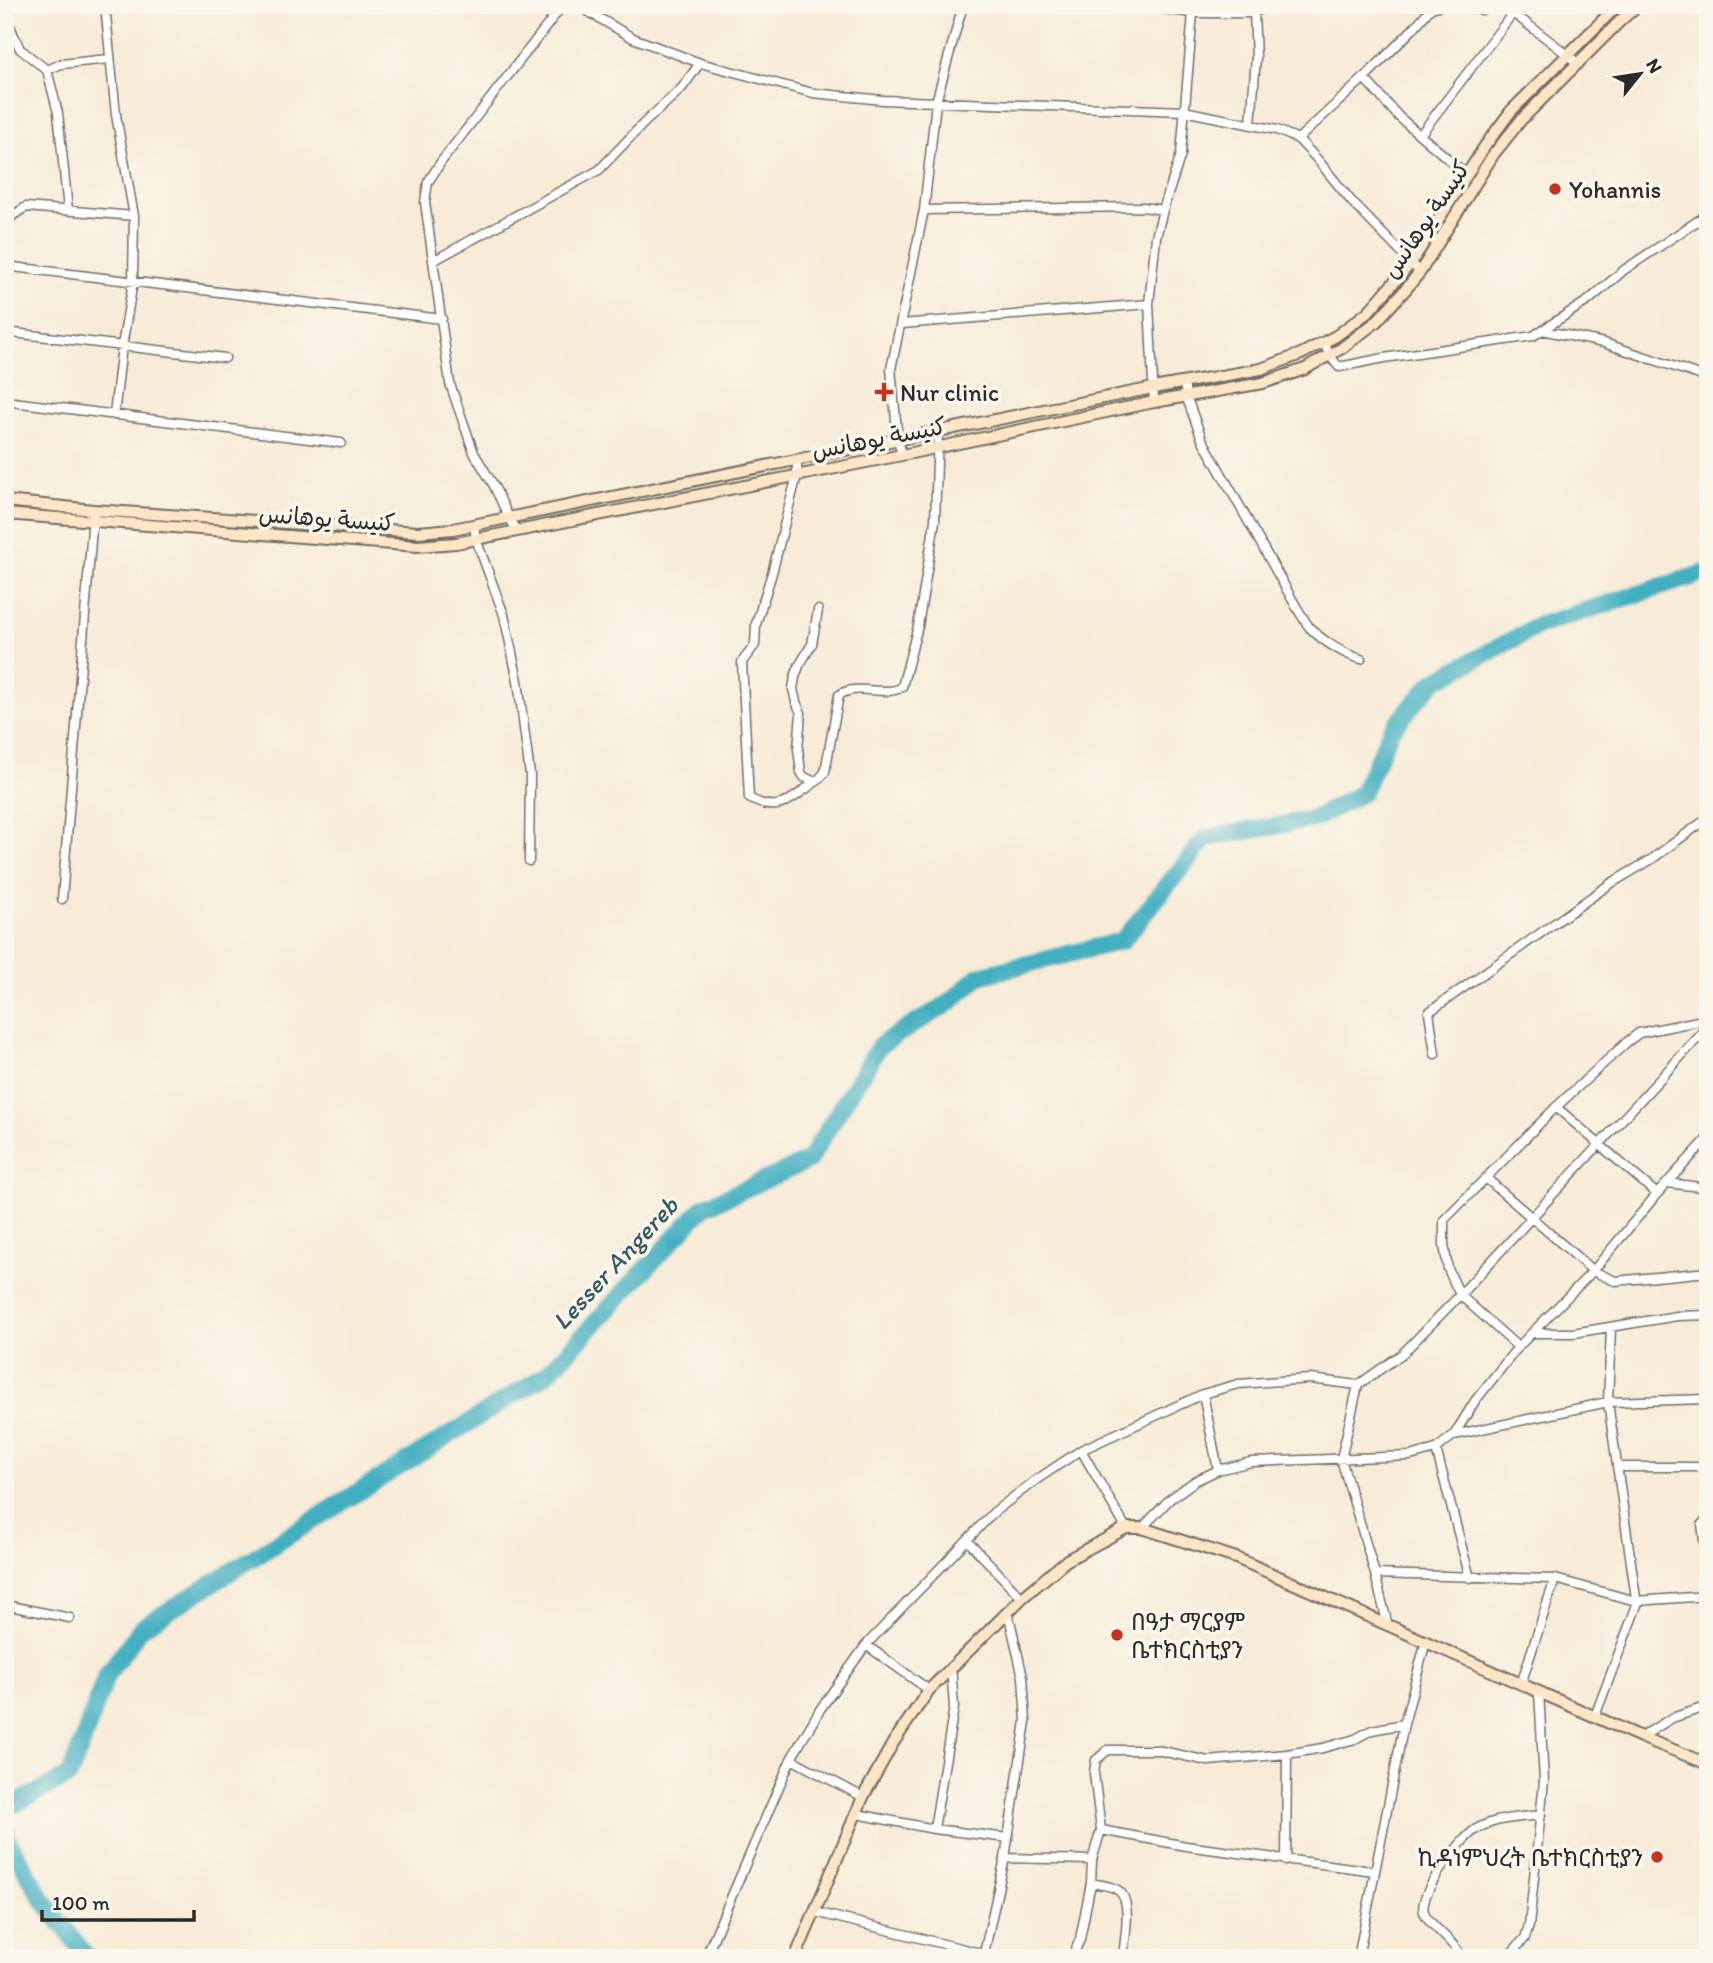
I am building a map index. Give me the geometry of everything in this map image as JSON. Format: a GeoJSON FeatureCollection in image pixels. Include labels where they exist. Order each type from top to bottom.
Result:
{"type":"FeatureCollection","features":[{"type":"Feature","properties":{"kind":"street"},"geometry":{"type":"LineString","coordinates":[[105,5],[116,116],[134,216],[133,282],[114,415]]}},
{"type":"Feature","properties":{"kind":"street"},"geometry":{"type":"LineString","coordinates":[[518,531],[474,453],[450,384],[425,202],[428,182],[441,162],[563,5]]}},
{"type":"Feature","properties":{"kind":"street"},"geometry":{"type":"LineString","coordinates":[[578,5],[634,38],[700,63],[813,93],[883,100],[1184,111],[1277,130],[1298,139],[1352,202],[1420,272]]}},
{"type":"Feature","properties":{"kind":"street"},"geometry":{"type":"LineString","coordinates":[[902,456],[891,369],[924,210],[936,102],[962,5]]}},
{"type":"Feature","properties":{"kind":"street"},"geometry":{"type":"LineString","coordinates":[[1134,5],[1193,13],[1254,13],[1267,5]]}},
{"type":"Feature","properties":{"kind":"street"},"geometry":{"type":"LineString","coordinates":[[1298,139],[1364,78],[1431,8],[1441,5]]}},
{"type":"Feature","properties":{"kind":"street"},"geometry":{"type":"LineString","coordinates":[[1457,5],[1483,10],[1492,5]]}},
{"type":"Feature","properties":{"kind":"street"},"geometry":{"type":"LineString","coordinates":[[1506,5],[1578,64]]}},
{"type":"Feature","properties":{"kind":"street","name":"كنيسة يوهانس"},"geometry":{"type":"LineString","coordinates":[[5,514],[418,546],[477,539],[902,456],[1154,402],[1264,383],[1305,369],[1342,348],[1376,321],[1420,272],[1493,155],[1521,120],[1638,5]]}},
{"type":"Feature","properties":{"kind":"street"},"geometry":{"type":"LineString","coordinates":[[5,501],[94,510],[418,532],[474,525],[1153,388],[1261,369],[1301,354],[1336,336],[1368,312],[1411,263],[1511,111],[1569,55],[1613,7],[1621,20]]}},
{"type":"Feature","properties":{"kind":"street"},"geometry":{"type":"LineString","coordinates":[[1154,402],[1149,304],[1156,237],[1181,154],[1193,13]]}},
{"type":"Feature","properties":{"kind":"street"},"geometry":{"type":"LineString","coordinates":[[1251,125],[1256,57],[1254,13]]}},
{"type":"Feature","properties":{"kind":"street"},"geometry":{"type":"LineString","coordinates":[[1420,135],[1513,13]]}},
{"type":"Feature","properties":{"kind":"street"},"geometry":{"type":"LineString","coordinates":[[5,15],[20,49],[47,70],[58,113],[68,210]]}},
{"type":"Feature","properties":{"kind":"street"},"geometry":{"type":"LineString","coordinates":[[47,70],[61,64],[109,59]]}},
{"type":"Feature","properties":{"kind":"street"},"geometry":{"type":"LineString","coordinates":[[433,261],[599,170],[682,88],[700,63]]}},
{"type":"Feature","properties":{"kind":"street"},"geometry":{"type":"LineString","coordinates":[[1364,78],[1399,117],[1467,175]]}},
{"type":"Feature","properties":{"kind":"street"},"geometry":{"type":"LineString","coordinates":[[5,229],[12,216],[26,207],[134,216]]}},
{"type":"Feature","properties":{"kind":"street"},"geometry":{"type":"LineString","coordinates":[[924,210],[1143,207],[1163,210]]}},
{"type":"Feature","properties":{"kind":"street"},"geometry":{"type":"LineString","coordinates":[[1324,342],[1329,355],[1339,368],[1384,358],[1533,336],[1589,300],[1624,270],[1708,214]]}},
{"type":"Feature","properties":{"kind":"street"},"geometry":{"type":"LineString","coordinates":[[5,266],[442,319]]}},
{"type":"Feature","properties":{"kind":"street"},"geometry":{"type":"LineString","coordinates":[[901,324],[1149,304]]}},
{"type":"Feature","properties":{"kind":"street"},"geometry":{"type":"LineString","coordinates":[[1542,330],[1604,343],[1708,378]]}},
{"type":"Feature","properties":{"kind":"street"},"geometry":{"type":"LineString","coordinates":[[5,332],[225,358]]}},
{"type":"Feature","properties":{"kind":"street"},"geometry":{"type":"LineString","coordinates":[[1184,383],[1202,439],[1310,628],[1340,650],[1360,659]]}},
{"type":"Feature","properties":{"kind":"street"},"geometry":{"type":"LineString","coordinates":[[5,401],[341,443]]}},
{"type":"Feature","properties":{"kind":"street"},"geometry":{"type":"LineString","coordinates":[[797,460],[797,475],[756,624],[755,645],[742,662],[748,798],[762,806],[789,802],[820,779],[825,772],[839,695],[845,690],[897,691],[902,687],[918,626],[935,521],[938,432]]}},
{"type":"Feature","properties":{"kind":"street"},"geometry":{"type":"LineString","coordinates":[[62,899],[94,510]]}},
{"type":"Feature","properties":{"kind":"street"},"geometry":{"type":"LineString","coordinates":[[474,525],[505,615],[518,681],[530,775],[529,861]]}},
{"type":"Feature","properties":{"kind":"street"},"geometry":{"type":"LineString","coordinates":[[815,782],[804,777],[801,772],[798,749],[801,713],[793,689],[799,666],[813,644],[818,610]]}},
{"type":"Feature","properties":{"kind":"street"},"geometry":{"type":"LineString","coordinates":[[1434,1054],[1429,1012],[1708,818]]}},
{"type":"Feature","properties":{"kind":"street"},"geometry":{"type":"LineString","coordinates":[[1518,1348],[1460,1295],[1448,1269],[1444,1220],[1556,1107],[1627,1042],[1639,1033],[1708,1019]]}},
{"type":"Feature","properties":{"kind":"street"},"geometry":{"type":"LineString","coordinates":[[1388,1626],[1341,1459],[1358,1385],[1402,1354],[1460,1295],[1708,1027]]}},
{"type":"Feature","properties":{"kind":"street"},"geometry":{"type":"LineString","coordinates":[[1556,1107],[1657,1194]]}},
{"type":"Feature","properties":{"kind":"street"},"geometry":{"type":"LineString","coordinates":[[1142,1528],[1170,1499],[1195,1481],[1218,1470],[1251,1462],[1410,1456],[1436,1449],[1454,1435],[1475,1401],[1518,1348],[1593,1271],[1708,1138]]}},
{"type":"Feature","properties":{"kind":"street"},"geometry":{"type":"LineString","coordinates":[[1486,1178],[1593,1271],[1615,1282],[1708,1272]]}},
{"type":"Feature","properties":{"kind":"street"},"geometry":{"type":"LineString","coordinates":[[1668,1183],[1708,1188]]}},
{"type":"Feature","properties":{"kind":"street"},"geometry":{"type":"LineString","coordinates":[[1532,1333],[1573,1332],[1708,1315]]}},
{"type":"Feature","properties":{"kind":"street"},"geometry":{"type":"LineString","coordinates":[[1595,1716],[1637,1605],[1608,1402],[1611,1328]]}},
{"type":"Feature","properties":{"kind":"street"},"geometry":{"type":"LineString","coordinates":[[705,1958],[791,1759],[821,1708],[866,1645],[994,1512],[1081,1450],[1203,1394],[1238,1384],[1310,1379],[1358,1385]]}},
{"type":"Feature","properties":{"kind":"street"},"geometry":{"type":"LineString","coordinates":[[1203,1394],[1218,1470]]}},
{"type":"Feature","properties":{"kind":"street"},"geometry":{"type":"LineString","coordinates":[[1454,1435],[1608,1402],[1708,1399]]}},
{"type":"Feature","properties":{"kind":"street"},"geometry":{"type":"LineString","coordinates":[[1436,1449],[1470,1578]]}},
{"type":"Feature","properties":{"kind":"street"},"geometry":{"type":"LineString","coordinates":[[1081,1450],[1126,1528]]}},
{"type":"Feature","properties":{"kind":"street"},"geometry":{"type":"LineString","coordinates":[[1617,1467],[1708,1467]]}},
{"type":"Feature","properties":{"kind":"street"},"geometry":{"type":"LineString","coordinates":[[1708,1520],[1702,1524],[1708,1572]]}},
{"type":"Feature","properties":{"kind":"street"},"geometry":{"type":"LineString","coordinates":[[795,1958],[863,1797],[893,1743],[929,1690],[1021,1598],[1067,1560],[1126,1528],[1142,1528],[1236,1558],[1708,1764]]}},
{"type":"Feature","properties":{"kind":"street"},"geometry":{"type":"LineString","coordinates":[[967,1541],[1021,1598]]}},
{"type":"Feature","properties":{"kind":"street"},"geometry":{"type":"LineString","coordinates":[[1375,1574],[1555,1579],[1636,1601],[1708,1596]]}},
{"type":"Feature","properties":{"kind":"street"},"geometry":{"type":"LineString","coordinates":[[1521,1684],[1555,1579]]}},
{"type":"Feature","properties":{"kind":"street"},"geometry":{"type":"LineString","coordinates":[[5,1605],[70,1618]]}},
{"type":"Feature","properties":{"kind":"street"},"geometry":{"type":"LineString","coordinates":[[815,1912],[983,1956],[1005,1858],[1026,1721],[1023,1677],[1009,1612]]}},
{"type":"Feature","properties":{"kind":"street"},"geometry":{"type":"LineString","coordinates":[[1361,1957],[1374,1871],[1404,1724],[1426,1641]]}},
{"type":"Feature","properties":{"kind":"street"},"geometry":{"type":"LineString","coordinates":[[866,1645],[929,1690]]}},
{"type":"Feature","properties":{"kind":"street"},"geometry":{"type":"LineString","coordinates":[[934,1829],[954,1707],[951,1666]]}},
{"type":"Feature","properties":{"kind":"street"},"geometry":{"type":"LineString","coordinates":[[1507,1958],[1525,1938],[1529,1926],[1544,1781],[1539,1692]]}},
{"type":"Feature","properties":{"kind":"street"},"geometry":{"type":"LineString","coordinates":[[1641,1737],[1672,1718],[1708,1706]]}},
{"type":"Feature","properties":{"kind":"street"},"geometry":{"type":"LineString","coordinates":[[1072,1958],[1080,1939],[1091,1883],[1092,1860],[1101,1830],[1094,1773],[1096,1760],[1108,1750],[1157,1750],[1208,1761],[1323,1748],[1373,1730],[1404,1724]]}},
{"type":"Feature","properties":{"kind":"street"},"geometry":{"type":"LineString","coordinates":[[1286,1861],[1287,1754]]}},
{"type":"Feature","properties":{"kind":"street"},"geometry":{"type":"LineString","coordinates":[[791,1759],[863,1797]]}},
{"type":"Feature","properties":{"kind":"street"},"geometry":{"type":"LineString","coordinates":[[857,1815],[934,1829],[1008,1838]]}},
{"type":"Feature","properties":{"kind":"street"},"geometry":{"type":"LineString","coordinates":[[1462,1958],[1446,1936],[1425,1916],[1423,1900],[1460,1844],[1476,1828],[1509,1818],[1541,1815]]}},
{"type":"Feature","properties":{"kind":"street"},"geometry":{"type":"LineString","coordinates":[[1101,1830],[1186,1846],[1374,1871]]}},
{"type":"Feature","properties":{"kind":"street"},"geometry":{"type":"LineString","coordinates":[[1005,1858],[1092,1860]]}},
{"type":"Feature","properties":{"kind":"street"},"geometry":{"type":"LineString","coordinates":[[1091,1883],[1115,1888],[1122,1893],[1127,1908],[1122,1958]]}},
{"type":"Feature","properties":{"kind":"waterway","name":"Lesser Angereb"},"geometry":{"type":"LineString","coordinates":[[5,1809],[69,1776],[106,1676],[141,1628],[547,1374],[704,1207],[808,1161],[880,1045],[949,1003],[979,976],[1122,941],[1206,838],[1314,819],[1362,793],[1391,730],[1433,682],[1540,625],[1708,572]]}},
{"type":"Feature","properties":{"kind":"waterway","name":"Lesser Angereb"},"geometry":{"type":"LineString","coordinates":[[5,1828],[8,1840],[45,1903],[88,1958]]}},
{"type":"Feature","properties":{"kind":"place","name":"Yohannis"},"geometry":{"type":"Point","coordinates":[1555,189]}},
{"type":"Feature","properties":{"kind":"place","name":"Nur clinic"},"geometry":{"type":"Point","coordinates":[884,392]}},
{"type":"Feature","properties":{"kind":"place","name":"በዓታ ማርያም ቤተክርስቲያን"},"geometry":{"type":"Point","coordinates":[1117,1635]}},
{"type":"Feature","properties":{"kind":"place","name":"ኪዳነምህረት ቤተክርስቲያን"},"geometry":{"type":"Point","coordinates":[1657,1857]}}]}
